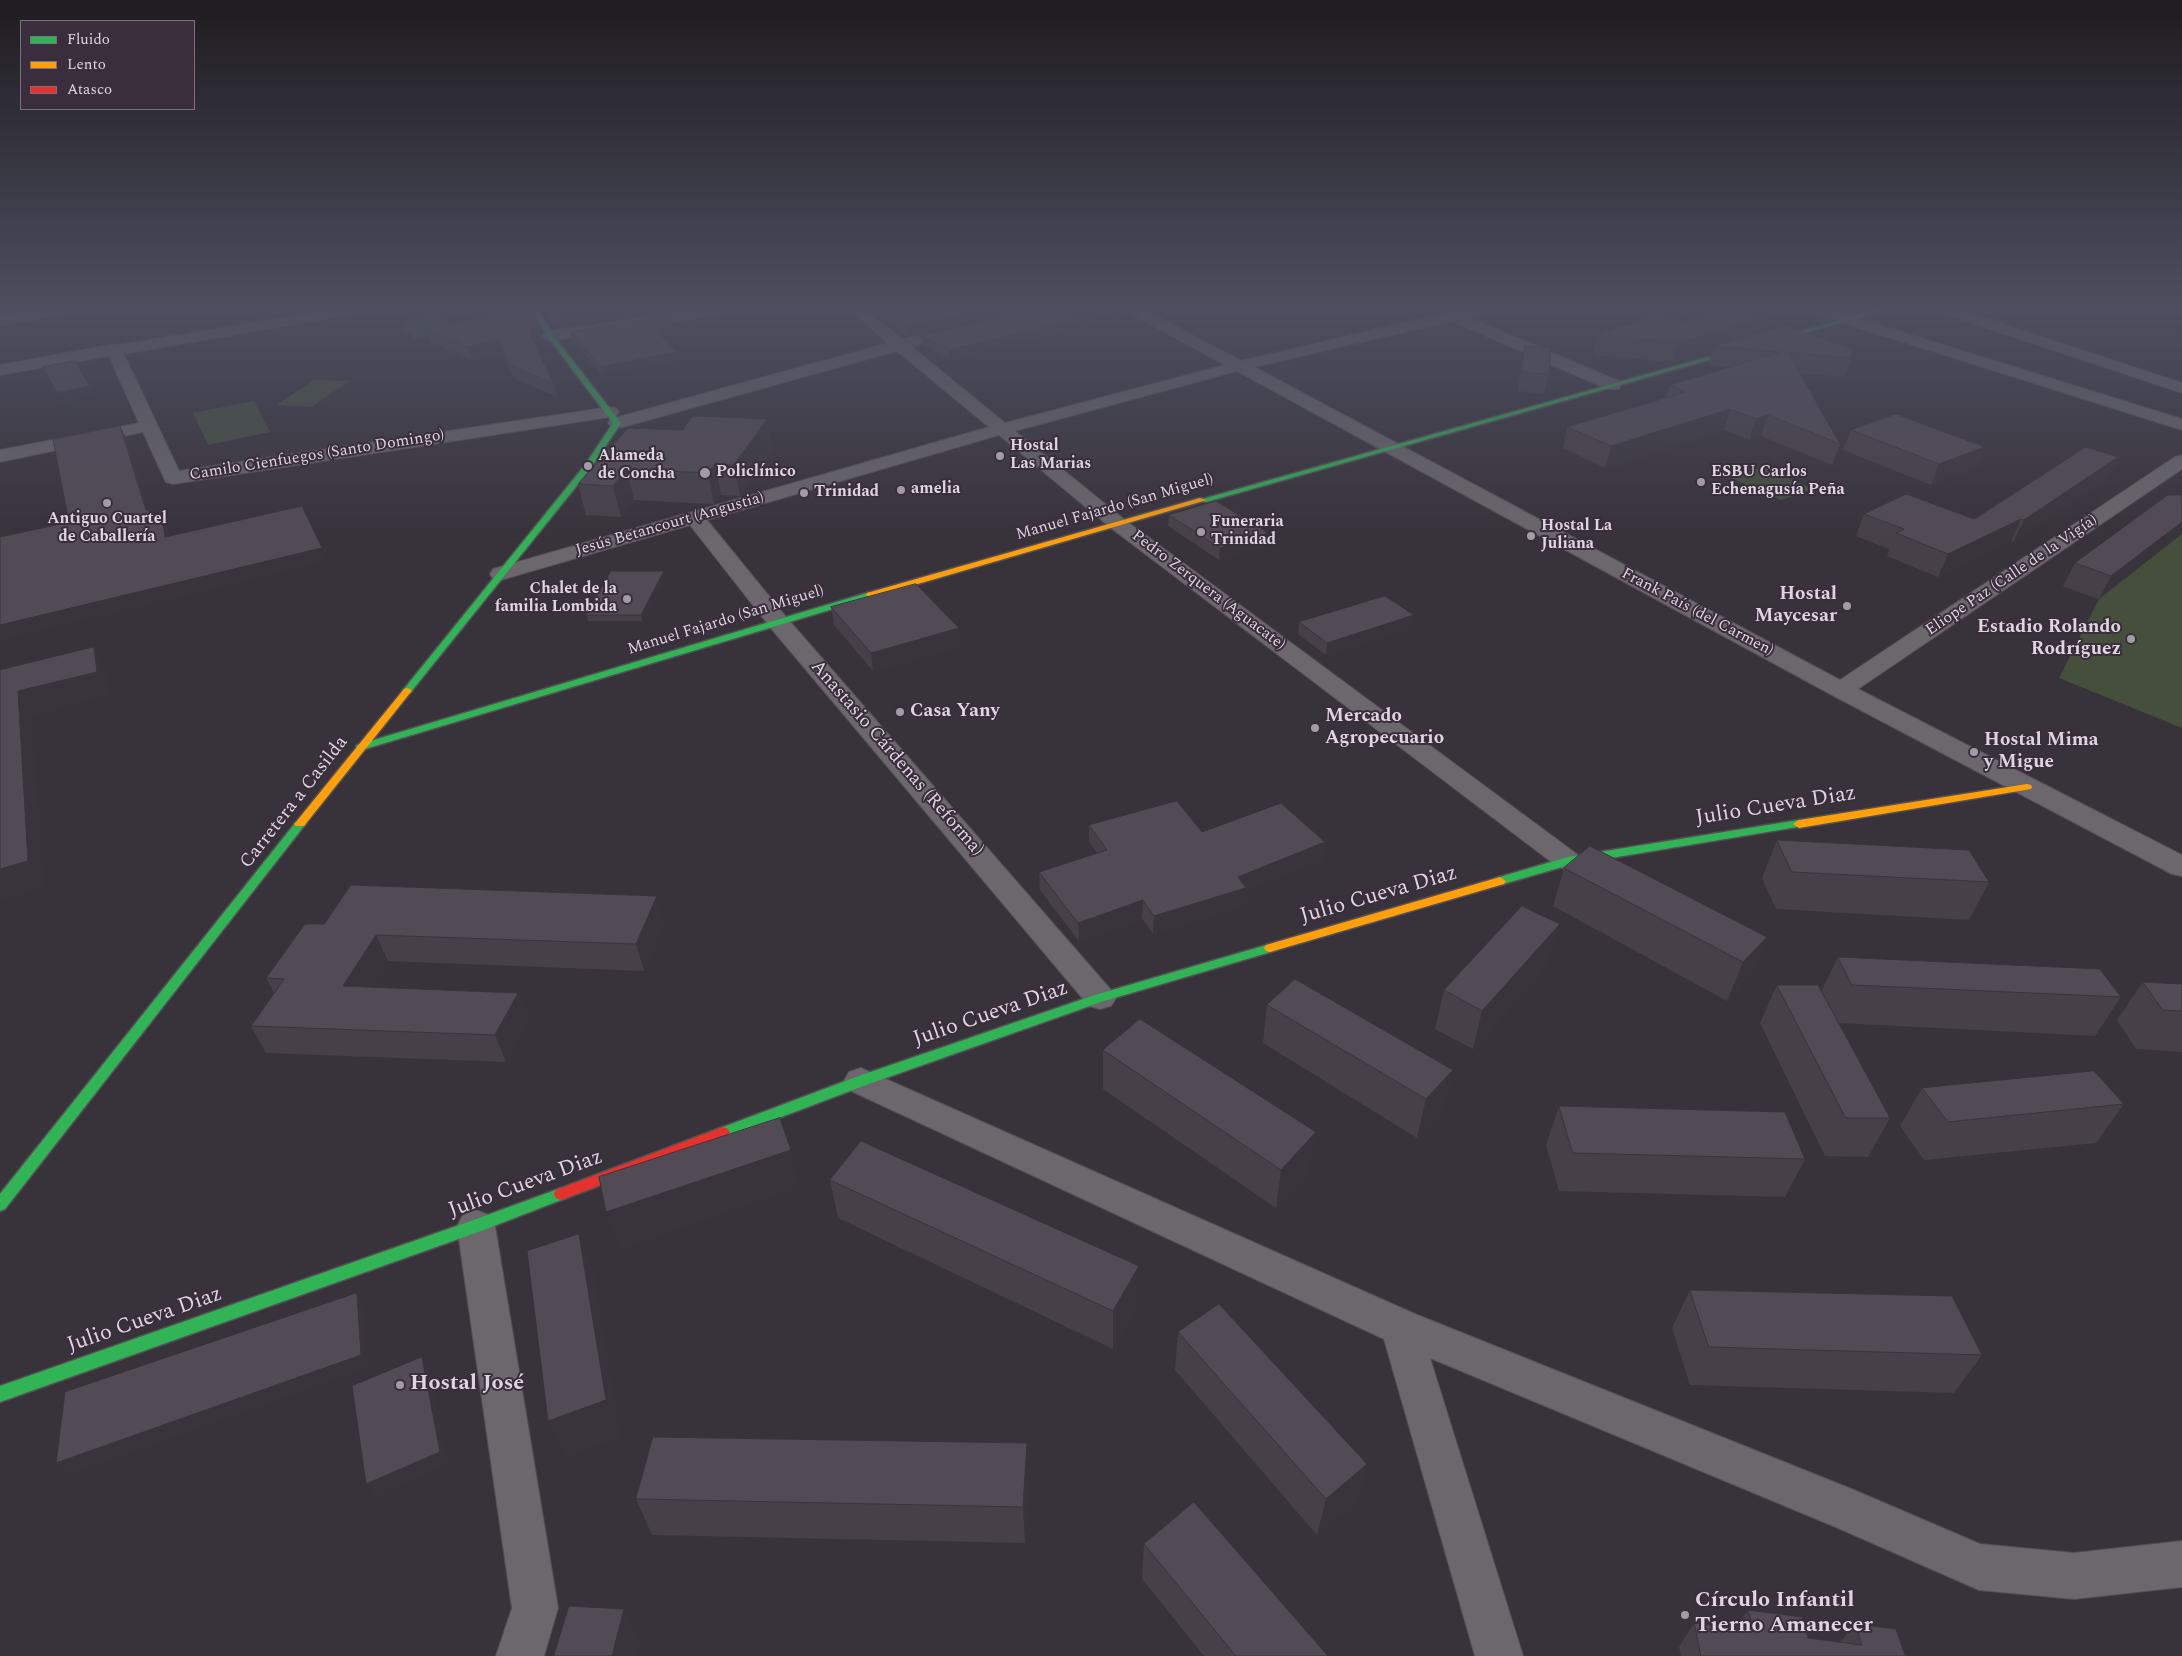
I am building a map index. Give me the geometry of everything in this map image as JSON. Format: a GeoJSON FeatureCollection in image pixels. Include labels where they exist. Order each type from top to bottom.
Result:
{"type":"FeatureCollection","features":[{"type":"Feature","properties":{"kind":"street"},"geometry":{"type":"LineString","coordinates":[[0,456],[149,426],[131,387]]}},
{"type":"Feature","properties":{"kind":"street"},"geometry":{"type":"LineString","coordinates":[[590,387],[614,418]]}},
{"type":"Feature","properties":{"kind":"street","name":"Camilo Cienfuegos (Santo Domingo)"},"geometry":{"type":"LineString","coordinates":[[149,426],[173,478],[614,418],[733,387]]}},
{"type":"Feature","properties":{"kind":"street","name":"Pedro Zerquera (Aguacate)"},"geometry":{"type":"LineString","coordinates":[[952,387],[1118,524],[1568,861]]}},
{"type":"Feature","properties":{"kind":"street","name":"Jesús Betancourt (Angustia)"},"geometry":{"type":"LineString","coordinates":[[501,574],[1002,429],[1159,387]]}},
{"type":"Feature","properties":{"kind":"street","name":"Frank País (del Carmen)"},"geometry":{"type":"LineString","coordinates":[[1278,387],[1841,690],[2182,867]]}},
{"type":"Feature","properties":{"kind":"street","name":"Manuel Fajardo (San Miguel)"},"geometry":{"type":"LineString","coordinates":[[360,747],[778,622],[1388,447],[1605,387]]}},
{"type":"Feature","properties":{"kind":"street"},"geometry":{"type":"LineString","coordinates":[[2060,387],[2182,426]]}},
{"type":"Feature","properties":{"kind":"street","name":"Carretera a Casilda"},"geometry":{"type":"LineString","coordinates":[[0,1205],[360,747],[588,466],[614,418]]}},
{"type":"Feature","properties":{"kind":"street","name":"Eliope Paz (Calle de la Vigía)"},"geometry":{"type":"LineString","coordinates":[[1841,690],[2182,461]]}},
{"type":"Feature","properties":{"kind":"street","name":"Anastasio Cárdenas (Reforma)"},"geometry":{"type":"LineString","coordinates":[[695,518],[778,622],[1100,998]]}},
{"type":"Feature","properties":{"kind":"street","name":"Julio Cueva Diaz"},"geometry":{"type":"LineString","coordinates":[[0,1394],[476,1226],[862,1081],[1100,998],[1568,861],[2027,787]]}},
{"type":"Feature","properties":{"kind":"street"},"geometry":{"type":"LineString","coordinates":[[862,1081],[1401,1327],[1845,1508],[1979,1567],[2074,1576],[2182,1564]]}},
{"type":"Feature","properties":{"kind":"street"},"geometry":{"type":"LineString","coordinates":[[476,1226],[535,1608],[520,1656]]}},
{"type":"Feature","properties":{"kind":"street"},"geometry":{"type":"LineString","coordinates":[[1401,1327],[1499,1656]]}},
{"type":"Feature","properties":{"kind":"green space"},"geometry":{"type":"Polygon","coordinates":[[[303,387],[340,387],[312,407],[277,405],[303,387]]]}},
{"type":"Feature","properties":{"kind":"green space"},"geometry":{"type":"Polygon","coordinates":[[[254,401],[270,432],[208,445],[193,413],[254,401]]]}},
{"type":"Feature","properties":{"kind":"green space"},"geometry":{"type":"Polygon","coordinates":[[[1763,467],[1813,489],[1781,500],[1731,478],[1763,467]]]}},
{"type":"Feature","properties":{"kind":"green space","name":"Estadio Rolando Rodríguez"},"geometry":{"type":"Polygon","coordinates":[[[2156,517],[2182,517],[2182,728],[2059,678],[2099,599],[2063,586],[2156,517]]]}},
{"type":"Feature","properties":{"kind":"building"},"geometry":{"type":"Polygon","coordinates":[[[54,387],[84,387],[57,393],[54,387]]]}},
{"type":"Feature","properties":{"kind":"building"},"geometry":{"type":"Polygon","coordinates":[[[1675,387],[1808,387],[1840,444],[1768,415],[1756,419],[1730,409],[1611,446],[1567,427],[1685,392],[1675,387]]]}},
{"type":"Feature","properties":{"kind":"building"},"geometry":{"type":"Polygon","coordinates":[[[1896,414],[1985,447],[1939,464],[1851,430],[1896,414]]]}},
{"type":"Feature","properties":{"kind":"building"},"geometry":{"type":"Polygon","coordinates":[[[693,416],[767,419],[734,465],[715,464],[708,473],[627,469],[613,486],[578,484],[628,428],[682,430],[693,416]]]}},
{"type":"Feature","properties":{"kind":"building"},"geometry":{"type":"Polygon","coordinates":[[[120,426],[146,510],[162,516],[165,537],[302,506],[322,548],[0,625],[0,537],[69,522],[53,440],[120,426]]]}},
{"type":"Feature","properties":{"kind":"building"},"geometry":{"type":"Polygon","coordinates":[[[2086,447],[2118,457],[2024,520],[2021,519],[1948,554],[1896,533],[1904,529],[1864,514],[1906,494],[1974,519],[2086,447]]]}},
{"type":"Feature","properties":{"kind":"building"},"geometry":{"type":"Polygon","coordinates":[[[2168,495],[2182,495],[2182,522],[2111,576],[2075,563],[2168,495]]]}},
{"type":"Feature","properties":{"kind":"building"},"geometry":{"type":"Polygon","coordinates":[[[1216,501],[1268,533],[1220,548],[1169,515],[1216,501]]]}},
{"type":"Feature","properties":{"kind":"building","name":"Chalet de la familia Lombida"},"geometry":{"type":"Polygon","coordinates":[[[611,571],[664,571],[641,615],[586,615],[611,571]]]}},
{"type":"Feature","properties":{"kind":"building"},"geometry":{"type":"Polygon","coordinates":[[[916,584],[959,628],[871,653],[831,607],[916,584]]]}},
{"type":"Feature","properties":{"kind":"building"},"geometry":{"type":"Polygon","coordinates":[[[1385,596],[1414,615],[1327,643],[1299,622],[1385,596]]]}},
{"type":"Feature","properties":{"kind":"building"},"geometry":{"type":"Polygon","coordinates":[[[94,647],[97,672],[18,691],[28,861],[0,869],[0,670],[94,647]]]}},
{"type":"Feature","properties":{"kind":"building"},"geometry":{"type":"Polygon","coordinates":[[[1177,801],[1202,832],[1281,803],[1325,842],[1238,877],[1246,888],[1154,916],[1143,900],[1078,923],[1039,872],[1107,850],[1089,825],[1177,801]]]}},
{"type":"Feature","properties":{"kind":"building"},"geometry":{"type":"Polygon","coordinates":[[[1777,840],[1969,850],[1989,882],[1792,872],[1777,840]]]}},
{"type":"Feature","properties":{"kind":"building"},"geometry":{"type":"Polygon","coordinates":[[[1590,846],[1767,937],[1743,962],[1564,868],[1590,846]]]}},
{"type":"Feature","properties":{"kind":"building"},"geometry":{"type":"Polygon","coordinates":[[[351,885],[657,896],[636,944],[376,935],[343,986],[518,993],[495,1035],[251,1026],[284,979],[266,978],[305,924],[324,924],[351,885]]]}},
{"type":"Feature","properties":{"kind":"building"},"geometry":{"type":"Polygon","coordinates":[[[1522,906],[1560,924],[1482,1011],[1444,990],[1522,906]]]}},
{"type":"Feature","properties":{"kind":"building"},"geometry":{"type":"Polygon","coordinates":[[[1838,957],[2100,969],[2121,997],[1852,985],[1838,957]]]}},
{"type":"Feature","properties":{"kind":"building"},"geometry":{"type":"Polygon","coordinates":[[[1295,979],[1453,1070],[1426,1099],[1267,1005],[1295,979]]]}},
{"type":"Feature","properties":{"kind":"building"},"geometry":{"type":"Polygon","coordinates":[[[2143,982],[2182,984],[2182,1011],[2163,1010],[2143,982]]]}},
{"type":"Feature","properties":{"kind":"building"},"geometry":{"type":"Polygon","coordinates":[[[1777,985],[1818,985],[1890,1118],[1846,1118],[1777,985]]]}},
{"type":"Feature","properties":{"kind":"building"},"geometry":{"type":"Polygon","coordinates":[[[1140,1019],[1316,1132],[1281,1170],[1103,1050],[1140,1019]]]}},
{"type":"Feature","properties":{"kind":"building"},"geometry":{"type":"Polygon","coordinates":[[[2094,1071],[2124,1104],[1948,1122],[1922,1088],[2094,1071]]]}},
{"type":"Feature","properties":{"kind":"building"},"geometry":{"type":"Polygon","coordinates":[[[1559,1106],[1785,1112],[1805,1159],[1573,1153],[1559,1106]]]}},
{"type":"Feature","properties":{"kind":"building"},"geometry":{"type":"Polygon","coordinates":[[[780,1118],[791,1150],[606,1212],[599,1177],[780,1118]]]}},
{"type":"Feature","properties":{"kind":"building"},"geometry":{"type":"Polygon","coordinates":[[[861,1141],[1139,1266],[1113,1311],[830,1180],[861,1141]]]}},
{"type":"Feature","properties":{"kind":"building"},"geometry":{"type":"Polygon","coordinates":[[[579,1234],[606,1400],[548,1421],[527,1251],[579,1234]]]}},
{"type":"Feature","properties":{"kind":"building"},"geometry":{"type":"Polygon","coordinates":[[[1690,1290],[1952,1296],[1982,1355],[1709,1347],[1690,1290]]]}},
{"type":"Feature","properties":{"kind":"building"},"geometry":{"type":"Polygon","coordinates":[[[357,1293],[361,1355],[56,1463],[65,1392],[357,1293]]]}},
{"type":"Feature","properties":{"kind":"building"},"geometry":{"type":"Polygon","coordinates":[[[1219,1304],[1367,1464],[1326,1499],[1178,1332],[1219,1304]]]}},
{"type":"Feature","properties":{"kind":"building"},"geometry":{"type":"Polygon","coordinates":[[[422,1357],[440,1452],[366,1484],[352,1386],[422,1357]]]}},
{"type":"Feature","properties":{"kind":"building"},"geometry":{"type":"Polygon","coordinates":[[[653,1437],[1027,1443],[1023,1507],[636,1499],[653,1437]]]}},
{"type":"Feature","properties":{"kind":"building"},"geometry":{"type":"Polygon","coordinates":[[[1194,1502],[1328,1656],[1236,1656],[1144,1544],[1194,1502]]]}},
{"type":"Feature","properties":{"kind":"building"},"geometry":{"type":"Polygon","coordinates":[[[569,1606],[624,1609],[612,1656],[554,1656],[569,1606]]]}},
{"type":"Feature","properties":{"kind":"building"},"geometry":{"type":"Polygon","coordinates":[[[1748,1610],[1802,1617],[1808,1638],[1862,1645],[1855,1624],[1896,1629],[1905,1655],[1909,1656],[1701,1656],[1694,1623],[1754,1631],[1748,1610]]]}},
{"type":"Feature","properties":{"kind":"traffic: fast"},"geometry":{"type":"LineString","coordinates":[[407,691],[588,466],[617,423],[589,387]]}},
{"type":"Feature","properties":{"kind":"traffic: fast"},"geometry":{"type":"LineString","coordinates":[[1203,500],[1606,387]]}},
{"type":"Feature","properties":{"kind":"traffic: fast"},"geometry":{"type":"LineString","coordinates":[[361,747],[870,595]]}},
{"type":"Feature","properties":{"kind":"traffic: fast"},"geometry":{"type":"LineString","coordinates":[[0,1205],[300,824]]}},
{"type":"Feature","properties":{"kind":"traffic: fast"},"geometry":{"type":"LineString","coordinates":[[1500,881],[1568,861],[1799,824]]}},
{"type":"Feature","properties":{"kind":"traffic: fast"},"geometry":{"type":"LineString","coordinates":[[723,1133],[861,1081],[1100,998],[1270,948]]}},
{"type":"Feature","properties":{"kind":"traffic: fast"},"geometry":{"type":"LineString","coordinates":[[0,1394],[476,1226],[561,1194]]}},
{"type":"Feature","properties":{"kind":"traffic: slow"},"geometry":{"type":"LineString","coordinates":[[870,595],[1203,500]]}},
{"type":"Feature","properties":{"kind":"traffic: slow"},"geometry":{"type":"LineString","coordinates":[[300,824],[407,691]]}},
{"type":"Feature","properties":{"kind":"traffic: slow"},"geometry":{"type":"LineString","coordinates":[[1799,824],[2027,787]]}},
{"type":"Feature","properties":{"kind":"traffic: slow"},"geometry":{"type":"LineString","coordinates":[[1270,948],[1500,881]]}},
{"type":"Feature","properties":{"kind":"traffic: jam"},"geometry":{"type":"LineString","coordinates":[[561,1194],[723,1133]]}},
{"type":"Feature","properties":{"kind":"place","name":"Hostal Las Marias"},"geometry":{"type":"Point","coordinates":[1000,456]}},
{"type":"Feature","properties":{"kind":"place","name":"Alameda de Concha"},"geometry":{"type":"Point","coordinates":[588,466]}},
{"type":"Feature","properties":{"kind":"place","name":"Policlínico"},"geometry":{"type":"Point","coordinates":[705,473]}},
{"type":"Feature","properties":{"kind":"place","name":"ESBU Carlos Echenagusía Peña"},"geometry":{"type":"Point","coordinates":[1701,482]}},
{"type":"Feature","properties":{"kind":"place","name":"amelia"},"geometry":{"type":"Point","coordinates":[901,490]}},
{"type":"Feature","properties":{"kind":"place","name":"Trinidad"},"geometry":{"type":"Point","coordinates":[804,493]}},
{"type":"Feature","properties":{"kind":"place","name":"Antiguo Cuartel de Caballería"},"geometry":{"type":"Point","coordinates":[107,503]}},
{"type":"Feature","properties":{"kind":"place","name":"Funeraria Trinidad"},"geometry":{"type":"Point","coordinates":[1201,532]}},
{"type":"Feature","properties":{"kind":"place","name":"Hostal La Juliana"},"geometry":{"type":"Point","coordinates":[1531,536]}},
{"type":"Feature","properties":{"kind":"place","name":"Chalet de la familia Lombida"},"geometry":{"type":"Point","coordinates":[627,599]}},
{"type":"Feature","properties":{"kind":"place","name":"Hostal Maycesar"},"geometry":{"type":"Point","coordinates":[1847,606]}},
{"type":"Feature","properties":{"kind":"place","name":"Estadio Rolando Rodríguez"},"geometry":{"type":"Point","coordinates":[2131,639]}},
{"type":"Feature","properties":{"kind":"place","name":"Casa Yany"},"geometry":{"type":"Point","coordinates":[900,712]}},
{"type":"Feature","properties":{"kind":"place","name":"Mercado Agropecuario"},"geometry":{"type":"Point","coordinates":[1315,728]}},
{"type":"Feature","properties":{"kind":"place","name":"Hostal Mima y Migue"},"geometry":{"type":"Point","coordinates":[1974,752]}},
{"type":"Feature","properties":{"kind":"place","name":"Hostal José"},"geometry":{"type":"Point","coordinates":[400,1385]}},
{"type":"Feature","properties":{"kind":"place","name":"Círculo Infantil Tierno Amanecer"},"geometry":{"type":"Point","coordinates":[1685,1615]}}]}
